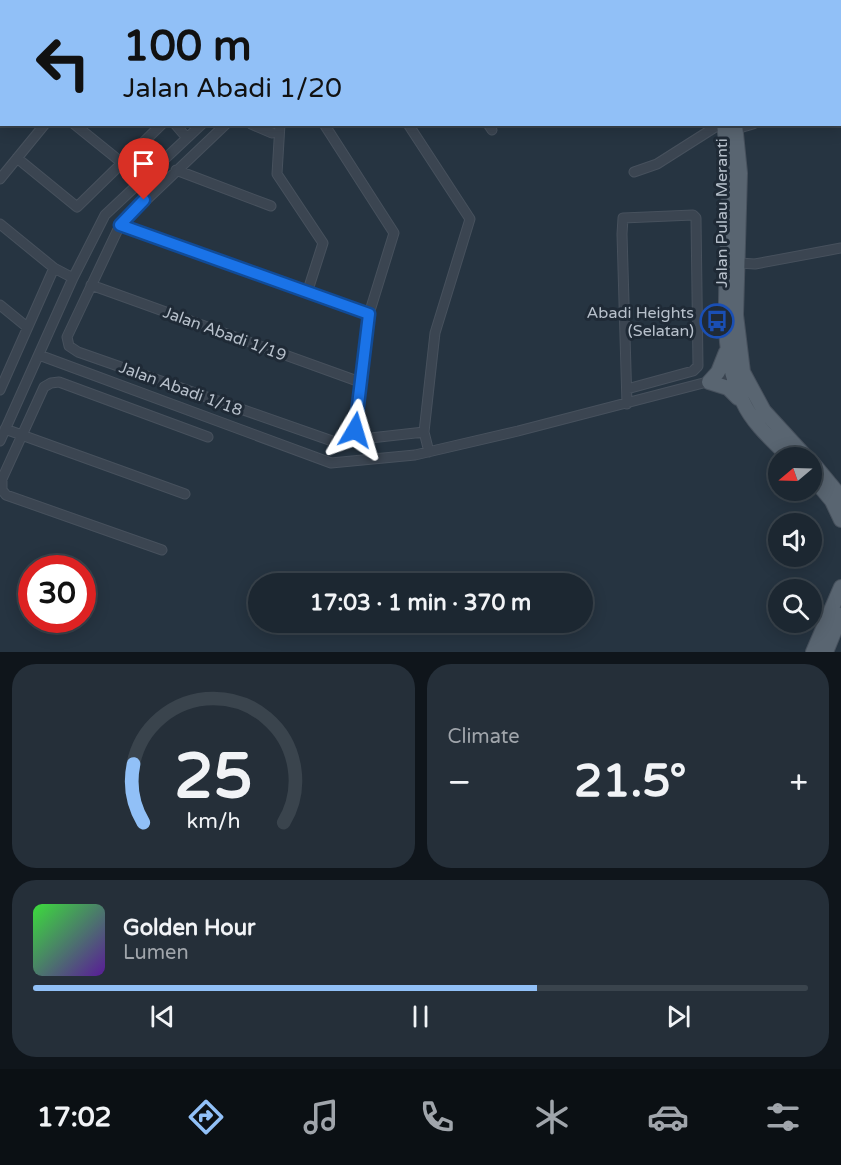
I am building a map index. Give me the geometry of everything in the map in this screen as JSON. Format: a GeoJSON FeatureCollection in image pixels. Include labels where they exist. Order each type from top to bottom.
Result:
{"type":"FeatureCollection","features":[{"type":"Feature","properties":{"kind":"main road","name":"Jalan Pulau Meranti"},"geometry":{"type":"LineString","coordinates":[[729,126],[740,172],[736,315],[737,374],[764,411],[797,447]]}},
{"type":"Feature","properties":{"kind":"main road","name":"Jalan Pulau Meranti"},"geometry":{"type":"LineString","coordinates":[[729,126],[726,344],[737,374],[743,404],[779,447]]}},
{"type":"Feature","properties":{"kind":"main road"},"geometry":{"type":"LineString","coordinates":[[726,344],[724,362],[709,382],[728,388],[743,404]]}},
{"type":"Feature","properties":{"kind":"main road"},"geometry":{"type":"LineString","coordinates":[[822,474],[841,497]]}},
{"type":"Feature","properties":{"kind":"main road"},"geometry":{"type":"LineString","coordinates":[[822,489],[832,501],[841,520]]}},
{"type":"Feature","properties":{"kind":"main road"},"geometry":{"type":"LineString","coordinates":[[813,652],[841,587]]}},
{"type":"Feature","properties":{"kind":"main road"},"geometry":{"type":"LineString","coordinates":[[826,652],[841,615]]}},
{"type":"Feature","properties":{"kind":"street"},"geometry":{"type":"LineString","coordinates":[[0,179],[43,126]]}},
{"type":"Feature","properties":{"kind":"street"},"geometry":{"type":"LineString","coordinates":[[76,126],[121,162]]}},
{"type":"Feature","properties":{"kind":"street"},"geometry":{"type":"LineString","coordinates":[[17,158],[77,207],[160,126]]}},
{"type":"Feature","properties":{"kind":"street"},"geometry":{"type":"LineString","coordinates":[[177,126],[187,138]]}},
{"type":"Feature","properties":{"kind":"street"},"geometry":{"type":"LineString","coordinates":[[0,441],[73,278],[105,215],[200,126]]}},
{"type":"Feature","properties":{"kind":"street","name":"Jalan Abadi 1/18"},"geometry":{"type":"LineString","coordinates":[[224,126],[120,225],[67,337],[73,350],[335,442],[353,442],[424,432]]}},
{"type":"Feature","properties":{"kind":"street"},"geometry":{"type":"LineString","coordinates":[[256,126],[272,133]]}},
{"type":"Feature","properties":{"kind":"street"},"geometry":{"type":"LineString","coordinates":[[280,126],[278,178],[323,243],[307,293]]}},
{"type":"Feature","properties":{"kind":"street"},"geometry":{"type":"LineString","coordinates":[[325,126],[394,233],[369,314],[353,442]]}},
{"type":"Feature","properties":{"kind":"street"},"geometry":{"type":"LineString","coordinates":[[409,126],[470,219],[435,333],[424,432],[429,452]]}},
{"type":"Feature","properties":{"kind":"street"},"geometry":{"type":"LineString","coordinates":[[634,172],[657,164],[729,126]]}},
{"type":"Feature","properties":{"kind":"street"},"geometry":{"type":"LineString","coordinates":[[176,170],[272,206]]}},
{"type":"Feature","properties":{"kind":"street"},"geometry":{"type":"LineString","coordinates":[[627,389],[693,371],[698,366],[695,216],[622,218],[627,404]]}},
{"type":"Feature","properties":{"kind":"street"},"geometry":{"type":"LineString","coordinates":[[0,224],[54,268],[73,278]]}},
{"type":"Feature","properties":{"kind":"street"},"geometry":{"type":"LineString","coordinates":[[120,225],[369,314]]}},
{"type":"Feature","properties":{"kind":"street"},"geometry":{"type":"LineString","coordinates":[[739,263],[755,264],[841,248]]}},
{"type":"Feature","properties":{"kind":"street"},"geometry":{"type":"LineString","coordinates":[[0,388],[54,268]]}},
{"type":"Feature","properties":{"kind":"street","name":"Jalan Abadi 1/19"},"geometry":{"type":"LineString","coordinates":[[91,285],[360,381]]}},
{"type":"Feature","properties":{"kind":"street"},"geometry":{"type":"LineString","coordinates":[[0,305],[27,327]]}},
{"type":"Feature","properties":{"kind":"street"},"geometry":{"type":"LineString","coordinates":[[39,355],[320,460],[345,463],[429,452],[627,404],[737,374]]}},
{"type":"Feature","properties":{"kind":"street"},"geometry":{"type":"LineString","coordinates":[[162,550],[6,495],[2,490],[2,479],[44,387],[51,382],[59,382],[208,437]]}},
{"type":"Feature","properties":{"kind":"street"},"geometry":{"type":"LineString","coordinates":[[5,429],[185,494]]}},
{"type":"Feature","properties":{"kind":"place","name":"Abadi Heights (Selatan)"},"geometry":{"type":"Point","coordinates":[717,321]}},
{"type":"Feature","properties":{"kind":"route"},"geometry":{"type":"LineString","coordinates":[[144,200],[127,215],[120,225],[369,314],[355,430]]}}]}
